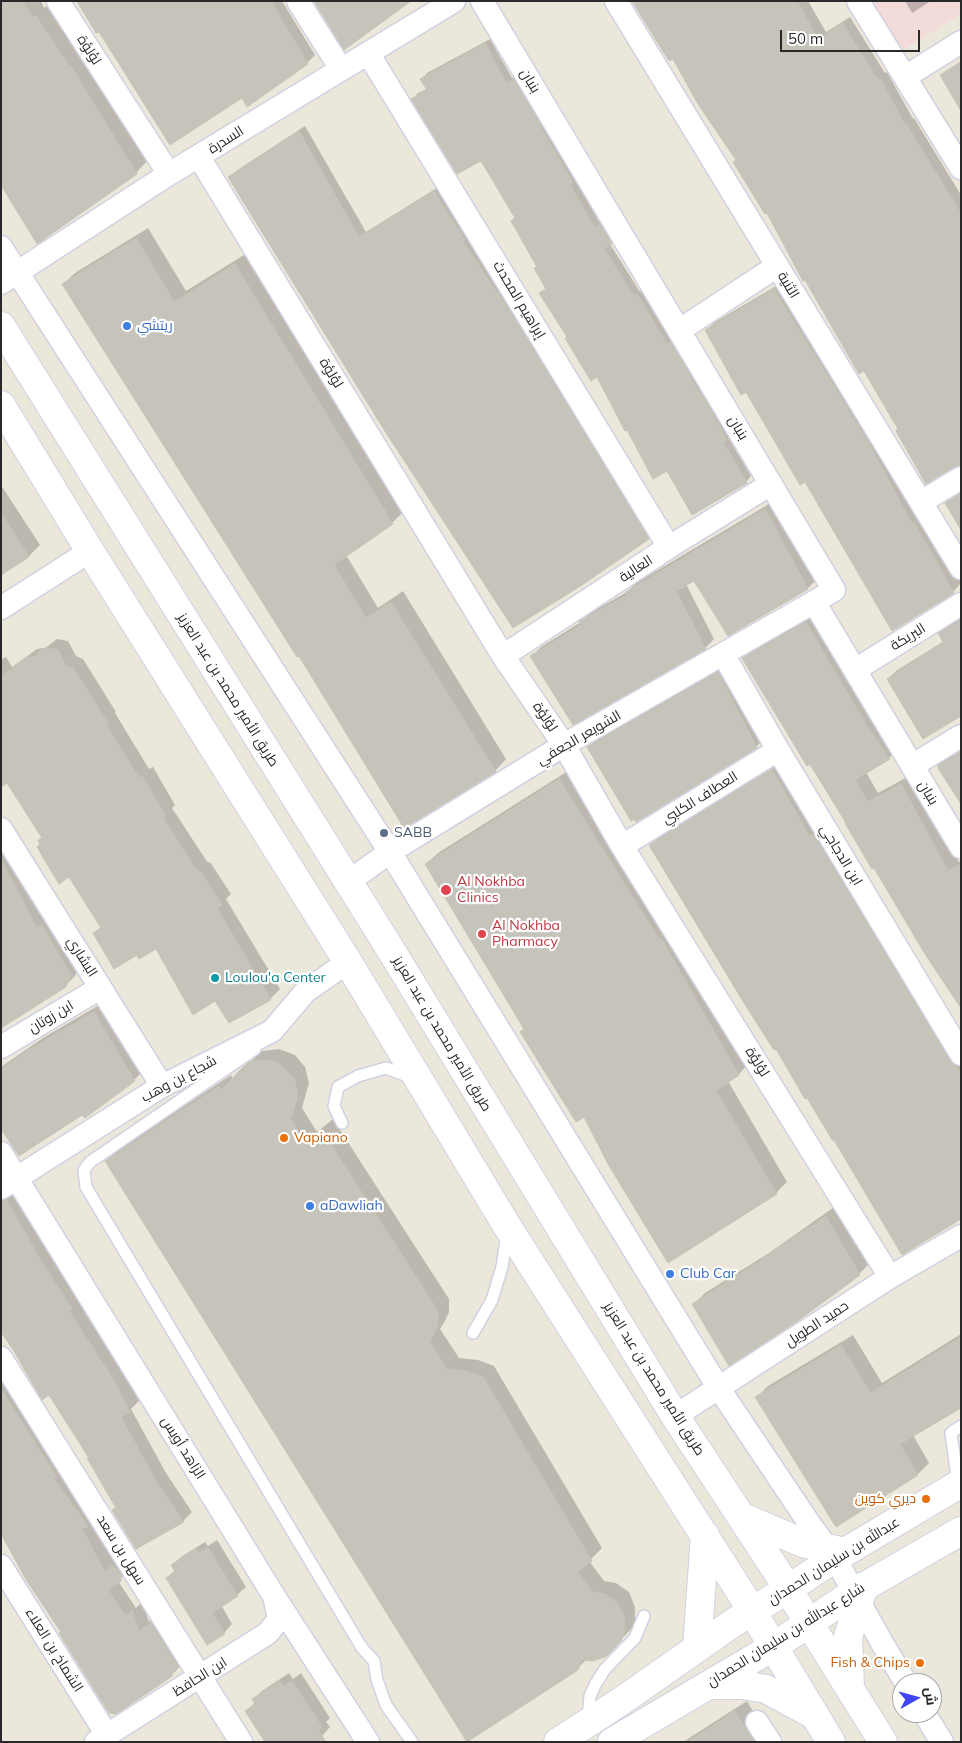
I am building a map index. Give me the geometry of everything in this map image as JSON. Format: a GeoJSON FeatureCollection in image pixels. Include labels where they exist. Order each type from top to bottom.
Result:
{"type":"FeatureCollection","features":[{"type":"Feature","properties":{"kind":"main road","name":"طريق الأمير محمد بن عبد العزيز"},"geometry":{"type":"LineString","coordinates":[[1,326],[348,882],[675,1416],[788,1589],[883,1742]]}},
{"type":"Feature","properties":{"kind":"main road"},"geometry":{"type":"LineString","coordinates":[[1,405],[348,962],[507,1226],[704,1535],[742,1617],[773,1647],[831,1742]]}},
{"type":"Feature","properties":{"kind":"main road"},"geometry":{"type":"LineString","coordinates":[[264,827],[288,844],[298,855],[342,918],[347,919],[354,914],[355,910],[349,895],[348,882]]}},
{"type":"Feature","properties":{"kind":"main road","name":"عبدالله بن سليمان الحمدان"},"geometry":{"type":"LineString","coordinates":[[742,1617],[788,1589],[836,1553],[959,1484]]}},
{"type":"Feature","properties":{"kind":"main road"},"geometry":{"type":"LineString","coordinates":[[742,1517],[803,1543],[836,1553]]}},
{"type":"Feature","properties":{"kind":"main road","name":"شارع عبدالله بن سليمان الحمدان"},"geometry":{"type":"LineString","coordinates":[[612,1742],[773,1647],[809,1623],[961,1531]]}},
{"type":"Feature","properties":{"kind":"main road"},"geometry":{"type":"LineString","coordinates":[[697,1648],[704,1535]]}},
{"type":"Feature","properties":{"kind":"main road"},"geometry":{"type":"LineString","coordinates":[[850,1690],[848,1637],[860,1593]]}},
{"type":"Feature","properties":{"kind":"main road"},"geometry":{"type":"LineString","coordinates":[[558,1742],[742,1617]]}},
{"type":"Feature","properties":{"kind":"main road"},"geometry":{"type":"LineString","coordinates":[[708,1685],[744,1685],[766,1689],[815,1716]]}},
{"type":"Feature","properties":{"kind":"street","name":"لؤلؤة"},"geometry":{"type":"LineString","coordinates":[[58,1],[169,174]]}},
{"type":"Feature","properties":{"kind":"street"},"geometry":{"type":"LineString","coordinates":[[298,1],[341,69]]}},
{"type":"Feature","properties":{"kind":"street","name":"بنبان"},"geometry":{"type":"LineString","coordinates":[[482,1],[834,590],[814,602],[961,847]]}},
{"type":"Feature","properties":{"kind":"street","name":"الثنية"},"geometry":{"type":"LineString","coordinates":[[616,1],[961,568]]}},
{"type":"Feature","properties":{"kind":"street"},"geometry":{"type":"LineString","coordinates":[[858,1],[961,168]]}},
{"type":"Feature","properties":{"kind":"street","name":"السدرة"},"geometry":{"type":"LineString","coordinates":[[10,278],[169,174],[368,53],[446,3]]}},
{"type":"Feature","properties":{"kind":"street"},"geometry":{"type":"LineString","coordinates":[[905,77],[961,42]]}},
{"type":"Feature","properties":{"kind":"street","name":"إبراهيم المحدث"},"geometry":{"type":"LineString","coordinates":[[368,53],[669,547]]}},
{"type":"Feature","properties":{"kind":"street","name":"لؤلؤة"},"geometry":{"type":"LineString","coordinates":[[199,157],[503,656],[564,746],[622,846],[890,1277]]}},
{"type":"Feature","properties":{"kind":"street"},"geometry":{"type":"LineString","coordinates":[[1,247],[10,278],[390,852],[718,1387],[836,1553],[860,1593],[901,1673]]}},
{"type":"Feature","properties":{"kind":"street"},"geometry":{"type":"LineString","coordinates":[[680,330],[777,266]]}},
{"type":"Feature","properties":{"kind":"street"},"geometry":{"type":"LineString","coordinates":[[921,502],[961,478]]}},
{"type":"Feature","properties":{"kind":"street","name":"العالية"},"geometry":{"type":"LineString","coordinates":[[503,656],[669,547],[771,484]]}},
{"type":"Feature","properties":{"kind":"street"},"geometry":{"type":"LineString","coordinates":[[1,608],[90,550]]}},
{"type":"Feature","properties":{"kind":"street","name":"الشويعر الجعفي"},"geometry":{"type":"LineString","coordinates":[[348,882],[390,852],[564,746],[814,602]]}},
{"type":"Feature","properties":{"kind":"street","name":"البريكة"},"geometry":{"type":"LineString","coordinates":[[856,670],[961,604]]}},
{"type":"Feature","properties":{"kind":"street","name":"ابن الدجاجي"},"geometry":{"type":"LineString","coordinates":[[723,654],[778,750],[961,1054]]}},
{"type":"Feature","properties":{"kind":"street"},"geometry":{"type":"LineString","coordinates":[[912,766],[961,736]]}},
{"type":"Feature","properties":{"kind":"street","name":"العطاف الكلبي"},"geometry":{"type":"LineString","coordinates":[[622,846],[778,750]]}},
{"type":"Feature","properties":{"kind":"street","name":"البشاري"},"geometry":{"type":"LineString","coordinates":[[1,829],[162,1086]]}},
{"type":"Feature","properties":{"kind":"street","name":"شجاع بن وهب"},"geometry":{"type":"LineString","coordinates":[[9,1183],[162,1086],[272,1031],[306,991],[348,962]]}},
{"type":"Feature","properties":{"kind":"street","name":"ابن زوتان"},"geometry":{"type":"LineString","coordinates":[[1,1047],[100,988]]}},
{"type":"Feature","properties":{"kind":"street","name":"الزاهد أويس"},"geometry":{"type":"LineString","coordinates":[[1,1153],[9,1183],[368,1742]]}},
{"type":"Feature","properties":{"kind":"street","name":"حميد الطويل"},"geometry":{"type":"LineString","coordinates":[[675,1416],[890,1277],[961,1236]]}},
{"type":"Feature","properties":{"kind":"street","name":"سهل بن سعد"},"geometry":{"type":"LineString","coordinates":[[1,1358],[242,1742]]}},
{"type":"Feature","properties":{"kind":"street","name":"الشماخ بن العلاء"},"geometry":{"type":"LineString","coordinates":[[1,1566],[102,1738]]}},
{"type":"Feature","properties":{"kind":"street","name":"ابن الحافظ"},"geometry":{"type":"LineString","coordinates":[[102,1738],[268,1633],[279,1619],[274,1596]]}},
{"type":"Feature","properties":{"kind":"street"},"geometry":{"type":"LineString","coordinates":[[757,1722],[770,1742]]}},
{"type":"Feature","properties":{"kind":"street"},"geometry":{"type":"LineString","coordinates":[[930,1723],[942,1742]]}},
{"type":"Feature","properties":{"kind":"lane"},"geometry":{"type":"LineString","coordinates":[[272,1031],[245,1057],[90,1162],[84,1170],[86,1187],[362,1648],[374,1661],[386,1705],[412,1742]]}},
{"type":"Feature","properties":{"kind":"lane"},"geometry":{"type":"LineString","coordinates":[[342,1123],[334,1106],[338,1087],[351,1080],[386,1068],[419,1080]]}},
{"type":"Feature","properties":{"kind":"lane"},"geometry":{"type":"LineString","coordinates":[[473,1333],[492,1300],[502,1267],[507,1226]]}},
{"type":"Feature","properties":{"kind":"lane"},"geometry":{"type":"LineString","coordinates":[[959,1484],[951,1433],[961,1426]]}},
{"type":"Feature","properties":{"kind":"lane"},"geometry":{"type":"LineString","coordinates":[[587,1724],[590,1696],[595,1685],[605,1670],[635,1638],[644,1616]]}},
{"type":"Feature","properties":{"kind":"shaded area"},"geometry":{"type":"Polygon","coordinates":[[[867,1],[961,1],[961,14],[898,53],[867,1]]]}},
{"type":"Feature","properties":{"kind":"building"},"geometry":{"type":"Polygon","coordinates":[[[1,1],[23,1],[33,18],[36,16],[71,66],[137,174],[37,244],[1,185],[1,1]]]}},
{"type":"Feature","properties":{"kind":"building"},"geometry":{"type":"Polygon","coordinates":[[[77,1],[271,1],[308,64],[247,107],[242,98],[170,145],[99,32],[96,33],[77,1]]]}},
{"type":"Feature","properties":{"kind":"building"},"geometry":{"type":"Polygon","coordinates":[[[314,1],[411,1],[344,50],[314,1]]]}},
{"type":"Feature","properties":{"kind":"building"},"geometry":{"type":"Polygon","coordinates":[[[632,1],[797,1],[818,39],[842,23],[878,80],[880,78],[905,125],[907,125],[961,214],[961,465],[954,467],[926,484],[896,431],[898,429],[864,371],[859,374],[805,280],[803,281],[767,213],[765,214],[733,162],[736,160],[698,104],[673,59],[669,61],[632,1]]]}},
{"type":"Feature","properties":{"kind":"building"},"geometry":{"type":"Polygon","coordinates":[[[485,43],[506,83],[513,79],[542,127],[573,182],[570,184],[594,227],[600,224],[611,242],[612,244],[604,249],[634,296],[637,294],[667,344],[671,342],[712,412],[727,440],[723,442],[747,483],[692,515],[667,471],[653,479],[597,377],[591,381],[565,338],[567,337],[539,293],[546,289],[534,268],[537,267],[511,221],[515,218],[481,161],[457,174],[411,99],[427,90],[420,79],[485,43]]]}},
{"type":"Feature","properties":{"kind":"building"},"geometry":{"type":"Polygon","coordinates":[[[961,62],[961,111],[940,75],[961,62]]]}},
{"type":"Feature","properties":{"kind":"building"},"geometry":{"type":"Polygon","coordinates":[[[299,131],[359,237],[434,191],[465,240],[463,241],[498,292],[649,539],[582,585],[513,628],[383,428],[228,177],[299,131]]]}},
{"type":"Feature","properties":{"kind":"building"},"geometry":{"type":"Polygon","coordinates":[[[136,238],[174,302],[235,264],[393,524],[334,565],[366,618],[391,602],[496,772],[404,828],[299,656],[297,657],[62,284],[136,238]]]}},
{"type":"Feature","properties":{"kind":"building"},"geometry":{"type":"Polygon","coordinates":[[[774,289],[869,443],[912,524],[914,523],[954,593],[892,631],[805,482],[800,485],[746,392],[741,395],[705,330],[774,289]]]}},
{"type":"Feature","properties":{"kind":"building"},"geometry":{"type":"Polygon","coordinates":[[[961,493],[961,530],[945,503],[961,493]]]}},
{"type":"Feature","properties":{"kind":"building"},"geometry":{"type":"Polygon","coordinates":[[[765,509],[808,589],[728,636],[694,581],[676,591],[706,649],[573,725],[530,656],[581,625],[579,621],[628,595],[626,592],[765,509]]]}},
{"type":"Feature","properties":{"kind":"building"},"geometry":{"type":"Polygon","coordinates":[[[1,513],[29,557],[1,575],[1,513]]]}},
{"type":"Feature","properties":{"kind":"building"},"geometry":{"type":"Polygon","coordinates":[[[961,620],[961,716],[923,739],[887,679],[943,642],[938,633],[961,620]]]}},
{"type":"Feature","properties":{"kind":"building"},"geometry":{"type":"Polygon","coordinates":[[[806,622],[868,728],[890,759],[855,780],[868,802],[901,784],[948,871],[961,864],[961,1008],[925,954],[874,868],[872,869],[810,764],[807,766],[742,658],[806,622]]]}},
{"type":"Feature","properties":{"kind":"building"},"geometry":{"type":"Polygon","coordinates":[[[46,648],[58,650],[66,666],[73,668],[108,723],[106,724],[139,778],[142,776],[166,816],[163,818],[222,905],[217,908],[271,1000],[229,1023],[215,1001],[193,1015],[156,949],[139,959],[137,955],[114,969],[93,933],[101,928],[69,877],[59,884],[37,847],[40,844],[38,840],[42,838],[7,783],[1,787],[1,676],[26,658],[36,656],[46,648]]]}},
{"type":"Feature","properties":{"kind":"building"},"geometry":{"type":"Polygon","coordinates":[[[718,672],[757,748],[636,822],[634,819],[631,821],[587,747],[718,672]]]}},
{"type":"Feature","properties":{"kind":"building"},"geometry":{"type":"Polygon","coordinates":[[[961,752],[961,804],[938,768],[938,765],[961,752]]]}},
{"type":"Feature","properties":{"kind":"building"},"geometry":{"type":"Polygon","coordinates":[[[772,769],[809,836],[813,834],[950,1061],[961,1074],[961,1219],[902,1255],[834,1140],[807,1098],[805,1099],[776,1049],[774,1050],[744,1003],[649,845],[772,769]]]}},
{"type":"Feature","properties":{"kind":"building"},"geometry":{"type":"Polygon","coordinates":[[[559,779],[659,939],[661,938],[739,1075],[716,1091],[777,1194],[668,1263],[608,1164],[584,1117],[576,1122],[520,1032],[524,1029],[425,864],[559,779]]]}},
{"type":"Feature","properties":{"kind":"building"},"geometry":{"type":"Polygon","coordinates":[[[1,859],[37,928],[42,925],[71,975],[66,987],[1,1028],[1,859]]]}},
{"type":"Feature","properties":{"kind":"building"},"geometry":{"type":"Polygon","coordinates":[[[94,1012],[135,1081],[85,1118],[82,1115],[19,1156],[1,1129],[1,1069],[30,1049],[94,1012]]]}},
{"type":"Feature","properties":{"kind":"building"},"geometry":{"type":"Polygon","coordinates":[[[258,1060],[276,1062],[294,1078],[298,1095],[291,1119],[305,1142],[321,1129],[438,1311],[438,1324],[429,1341],[447,1369],[466,1371],[483,1377],[592,1561],[577,1572],[593,1592],[605,1594],[618,1603],[625,1619],[624,1633],[621,1641],[607,1656],[593,1661],[582,1660],[578,1670],[467,1742],[105,1161],[219,1086],[222,1090],[249,1062],[258,1060]]]}},
{"type":"Feature","properties":{"kind":"building"},"geometry":{"type":"Polygon","coordinates":[[[6,1200],[72,1309],[69,1311],[115,1382],[130,1412],[121,1417],[157,1483],[184,1522],[136,1549],[112,1510],[116,1508],[87,1458],[89,1458],[49,1395],[42,1400],[1,1332],[1,1201],[6,1200]]]}},
{"type":"Feature","properties":{"kind":"building"},"geometry":{"type":"Polygon","coordinates":[[[826,1216],[860,1275],[799,1320],[729,1366],[692,1304],[762,1260],[826,1216]]]}},
{"type":"Feature","properties":{"kind":"building"},"geometry":{"type":"Polygon","coordinates":[[[961,1337],[961,1408],[900,1444],[918,1475],[836,1527],[755,1397],[841,1345],[870,1393],[961,1337]]]}},
{"type":"Feature","properties":{"kind":"building"},"geometry":{"type":"Polygon","coordinates":[[[1,1389],[57,1477],[54,1479],[88,1526],[82,1529],[105,1572],[113,1565],[121,1575],[121,1581],[108,1590],[126,1617],[132,1610],[139,1631],[151,1623],[177,1666],[171,1677],[116,1714],[109,1713],[59,1633],[61,1632],[27,1581],[1,1534],[1,1389]]]}},
{"type":"Feature","properties":{"kind":"building"},"geometry":{"type":"Polygon","coordinates":[[[208,1548],[238,1596],[212,1613],[225,1634],[207,1645],[166,1578],[175,1572],[171,1565],[196,1549],[199,1553],[208,1548]]]}},
{"type":"Feature","properties":{"kind":"building"},"geometry":{"type":"Polygon","coordinates":[[[280,1681],[284,1686],[292,1681],[322,1727],[318,1730],[326,1742],[265,1742],[245,1711],[255,1704],[252,1699],[280,1681]]]}},
{"type":"Feature","properties":{"kind":"building"},"geometry":{"type":"Polygon","coordinates":[[[735,1711],[754,1742],[687,1742],[735,1711]]]}},
{"type":"Feature","properties":{"kind":"place","name":"ريتشي"},"geometry":{"type":"Point","coordinates":[127,326]}},
{"type":"Feature","properties":{"kind":"place","name":"SABB"},"geometry":{"type":"Point","coordinates":[384,833]}},
{"type":"Feature","properties":{"kind":"place","name":"Al Nokhba Clinics"},"geometry":{"type":"Point","coordinates":[446,890]}},
{"type":"Feature","properties":{"kind":"place","name":"Al Nokhba Pharmacy"},"geometry":{"type":"Point","coordinates":[482,934]}},
{"type":"Feature","properties":{"kind":"place","name":"Loulou'a Center"},"geometry":{"type":"Point","coordinates":[215,978]}},
{"type":"Feature","properties":{"kind":"place","name":"Vapiano"},"geometry":{"type":"Point","coordinates":[284,1138]}},
{"type":"Feature","properties":{"kind":"place","name":"aDawliah"},"geometry":{"type":"Point","coordinates":[310,1206]}},
{"type":"Feature","properties":{"kind":"place","name":"Club Car"},"geometry":{"type":"Point","coordinates":[670,1274]}},
{"type":"Feature","properties":{"kind":"place","name":"ديري كوين"},"geometry":{"type":"Point","coordinates":[926,1499]}},
{"type":"Feature","properties":{"kind":"place","name":"Fish & Chips"},"geometry":{"type":"Point","coordinates":[920,1663]}}]}
